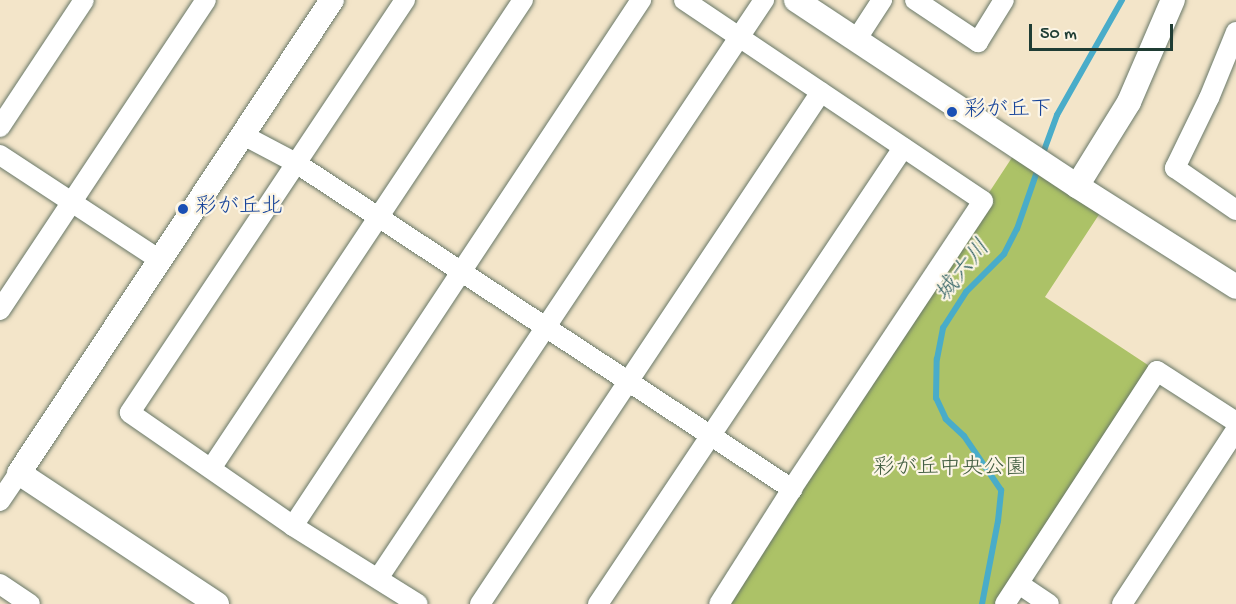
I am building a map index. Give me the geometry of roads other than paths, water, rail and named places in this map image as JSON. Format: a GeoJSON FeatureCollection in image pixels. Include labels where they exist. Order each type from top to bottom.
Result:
{"type":"FeatureCollection","features":[{"type":"Feature","properties":{"kind":"street"},"geometry":{"type":"LineString","coordinates":[[0,127],[84,0]]}},
{"type":"Feature","properties":{"kind":"street"},"geometry":{"type":"LineString","coordinates":[[0,310],[206,0]]}},
{"type":"Feature","properties":{"kind":"street"},"geometry":{"type":"LineString","coordinates":[[0,501],[332,0]]}},
{"type":"Feature","properties":{"kind":"street"},"geometry":{"type":"LineString","coordinates":[[405,0],[130,413],[212,467],[293,526],[418,604]]}},
{"type":"Feature","properties":{"kind":"street"},"geometry":{"type":"LineString","coordinates":[[212,467],[523,0]]}},
{"type":"Feature","properties":{"kind":"street"},"geometry":{"type":"LineString","coordinates":[[293,526],[641,0]]}},
{"type":"Feature","properties":{"kind":"street"},"geometry":{"type":"LineString","coordinates":[[684,0],[983,201],[792,489],[719,604]]}},
{"type":"Feature","properties":{"kind":"street"},"geometry":{"type":"LineString","coordinates":[[379,578],[738,35],[764,0]]}},
{"type":"Feature","properties":{"kind":"street"},"geometry":{"type":"LineString","coordinates":[[796,0],[1077,186],[1236,287]]}},
{"type":"Feature","properties":{"kind":"street"},"geometry":{"type":"LineString","coordinates":[[856,40],[882,0]]}},
{"type":"Feature","properties":{"kind":"street"},"geometry":{"type":"LineString","coordinates":[[915,0],[978,42],[1004,0]]}},
{"type":"Feature","properties":{"kind":"street"},"geometry":{"type":"LineString","coordinates":[[1077,186],[1129,102],[1173,0]]}},
{"type":"Feature","properties":{"kind":"street"},"geometry":{"type":"LineString","coordinates":[[1236,32],[1209,98],[1175,168],[1236,210]]}},
{"type":"Feature","properties":{"kind":"street"},"geometry":{"type":"LineString","coordinates":[[480,604],[821,92]]}},
{"type":"Feature","properties":{"kind":"street"},"geometry":{"type":"LineString","coordinates":[[243,135],[296,163],[792,489]]}},
{"type":"Feature","properties":{"kind":"street"},"geometry":{"type":"LineString","coordinates":[[598,604],[903,148]]}},
{"type":"Feature","properties":{"kind":"street"},"geometry":{"type":"LineString","coordinates":[[0,154],[160,260]]}},
{"type":"Feature","properties":{"kind":"street"},"geometry":{"type":"LineString","coordinates":[[1005,604],[1157,371],[1236,422]]}},
{"type":"Feature","properties":{"kind":"street"},"geometry":{"type":"LineString","coordinates":[[1122,604],[1236,430]]}},
{"type":"Feature","properties":{"kind":"street"},"geometry":{"type":"LineString","coordinates":[[19,473],[217,604]]}},
{"type":"Feature","properties":{"kind":"street"},"geometry":{"type":"LineString","coordinates":[[0,584],[30,604]]}},
{"type":"Feature","properties":{"kind":"street"},"geometry":{"type":"LineString","coordinates":[[1019,584],[1048,604]]}},
{"type":"Feature","properties":{"kind":"waterway","name":"城六川"},"geometry":{"type":"LineString","coordinates":[[1042,156],[1057,115],[1122,0]]}},
{"type":"Feature","properties":{"kind":"waterway","name":"城六川"},"geometry":{"type":"LineString","coordinates":[[982,604],[998,521],[1001,490],[964,436],[946,419],[936,398],[937,359],[943,328],[966,292],[1004,254],[1017,229],[1039,166]]}},
{"type":"Feature","properties":{"kind":"place","name":"彩が丘下"},"geometry":{"type":"Point","coordinates":[952,112]}},
{"type":"Feature","properties":{"kind":"place","name":"彩が丘北"},"geometry":{"type":"Point","coordinates":[183,209]}},
{"type":"Feature","properties":{"kind":"park label","name":"彩が丘中央公園"},"geometry":{"type":"Point","coordinates":[950,470]}}]}
